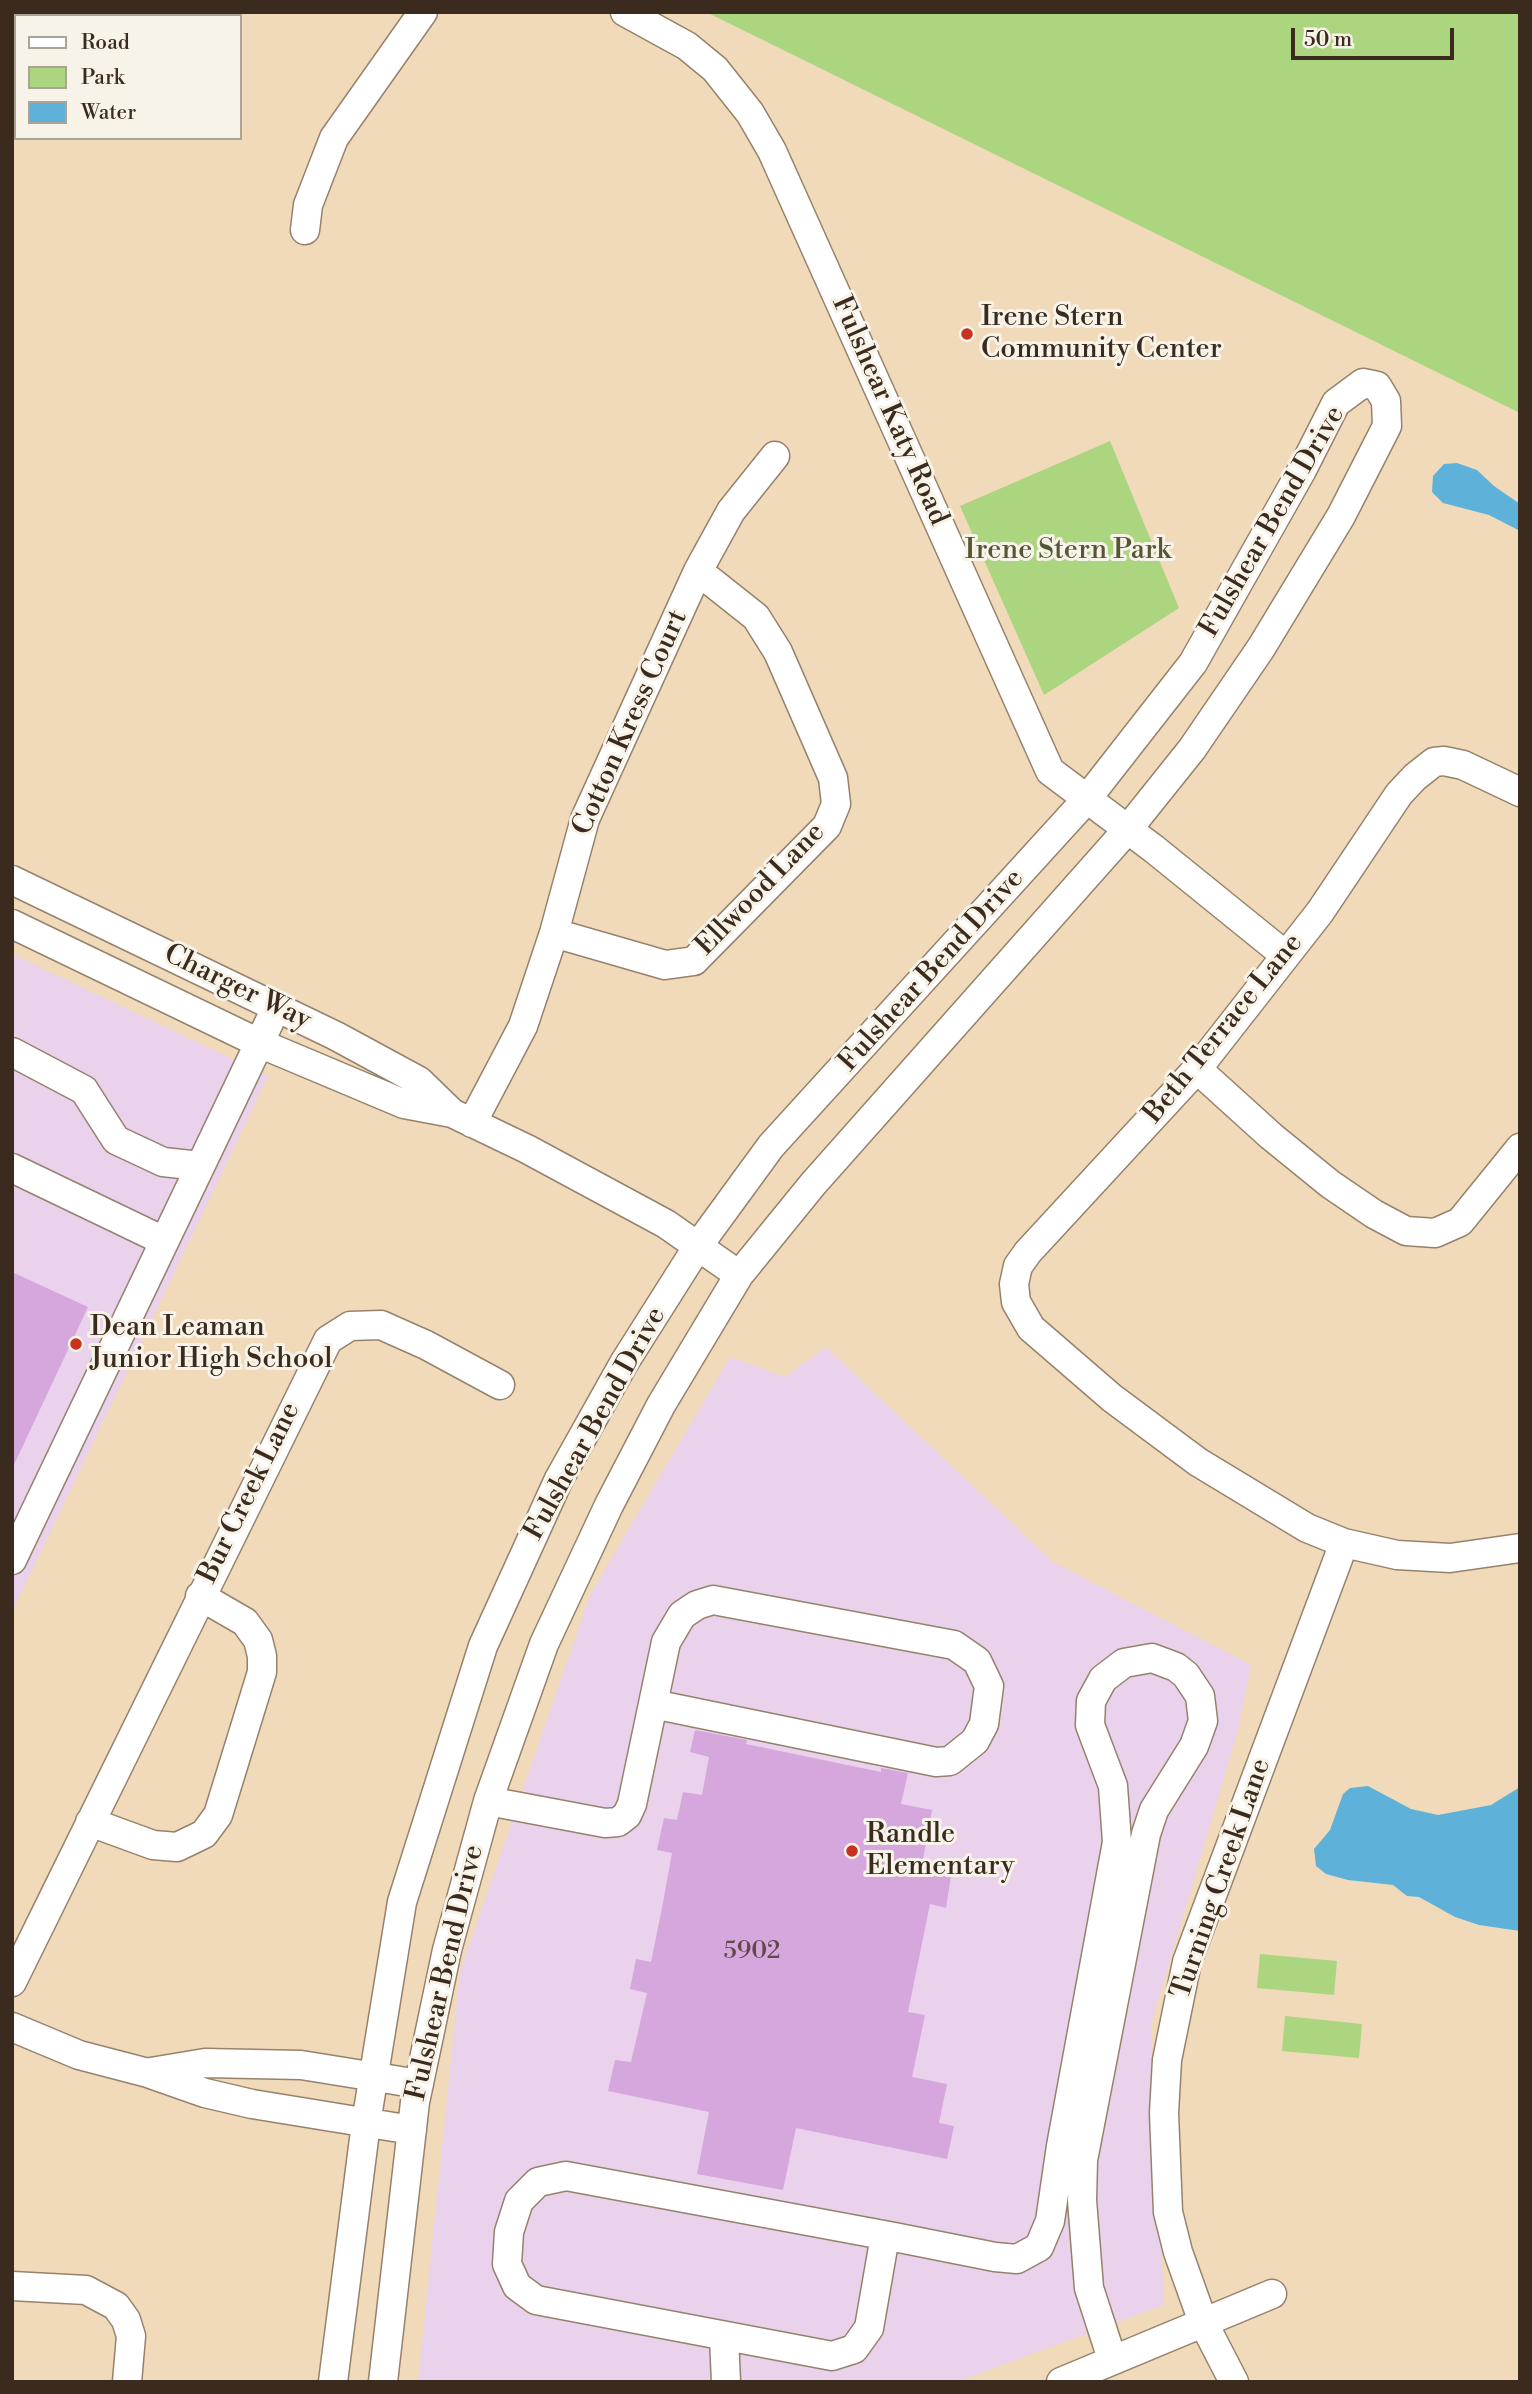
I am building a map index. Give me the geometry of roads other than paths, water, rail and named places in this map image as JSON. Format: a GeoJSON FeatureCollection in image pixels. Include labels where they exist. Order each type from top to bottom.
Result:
{"type":"FeatureCollection","features":[{"type":"Feature","properties":{"kind":"street"},"geometry":{"type":"LineString","coordinates":[[305,230],[308,205],[334,138],[423,12]]}},
{"type":"Feature","properties":{"kind":"street","name":"Fulshear Katy Road"},"geometry":{"type":"LineString","coordinates":[[625,12],[687,46],[716,69],[750,113],[772,150],[1050,771],[1128,829],[1285,955]]}},
{"type":"Feature","properties":{"kind":"street","name":"Fulshear Bend Drive"},"geometry":{"type":"LineString","coordinates":[[333,2382],[366,2123],[402,1902],[483,1646],[559,1479],[624,1363],[698,1246],[771,1146],[1086,800],[1193,663],[1303,470],[1335,402],[1363,383],[1377,386],[1386,401],[1387,426],[1341,516],[1261,648],[1192,749],[1128,829],[813,1184],[740,1275],[661,1405],[610,1505],[544,1644],[488,1801],[447,1950],[412,2130],[383,2382]]}},
{"type":"Feature","properties":{"kind":"street","name":"Cotton Kress Court"},"geometry":{"type":"LineString","coordinates":[[462,1118],[523,1026],[554,933],[585,818],[698,570],[732,511],[775,456]]}},
{"type":"Feature","properties":{"kind":"street","name":"Ellwood Lane"},"geometry":{"type":"LineString","coordinates":[[554,933],[665,965],[694,961],[827,826],[836,804],[833,778],[778,652],[755,617],[698,570]]}},
{"type":"Feature","properties":{"kind":"street","name":"Beth Terrace Lane"},"geometry":{"type":"LineString","coordinates":[[1344,1543],[1307,1528],[1255,1498],[1154,1431],[1031,1328],[1020,1311],[1015,1293],[1015,1275],[1028,1251],[1197,1069],[1351,868],[1399,794],[1434,762],[1464,765],[1520,792]]}},
{"type":"Feature","properties":{"kind":"street","name":"Charger Way"},"geometry":{"type":"LineString","coordinates":[[12,880],[276,1006],[419,1081],[462,1118],[666,1224],[740,1275]]}},
{"type":"Feature","properties":{"kind":"street","name":"Charger Way"},"geometry":{"type":"LineString","coordinates":[[12,924],[259,1043],[404,1104],[462,1118]]}},
{"type":"Feature","properties":{"kind":"street"},"geometry":{"type":"LineString","coordinates":[[12,1560],[276,1006]]}},
{"type":"Feature","properties":{"kind":"street"},"geometry":{"type":"LineString","coordinates":[[12,1052],[84,1090],[117,1140],[163,1162],[200,1166]]}},
{"type":"Feature","properties":{"kind":"street"},"geometry":{"type":"LineString","coordinates":[[1197,1069],[1271,1136],[1351,1200],[1396,1227],[1425,1234],[1444,1231],[1460,1222],[1520,1148]]}},
{"type":"Feature","properties":{"kind":"street"},"geometry":{"type":"LineString","coordinates":[[12,1168],[164,1241]]}},
{"type":"Feature","properties":{"kind":"street","name":"Bur Creek Lane"},"geometry":{"type":"LineString","coordinates":[[12,1982],[323,1346],[334,1334],[350,1326],[373,1324],[388,1327],[500,1385]]}},
{"type":"Feature","properties":{"kind":"street"},"geometry":{"type":"LineString","coordinates":[[1344,1543],[1424,1557],[1476,1556],[1520,1548]]}},
{"type":"Feature","properties":{"kind":"street","name":"Turning Creek Lane"},"geometry":{"type":"LineString","coordinates":[[1234,2382],[1203,2322],[1178,2252],[1168,2212],[1164,2113],[1174,2016],[1187,1962],[1344,1543]]}},
{"type":"Feature","properties":{"kind":"street","name":"Bur Creek Lane"},"geometry":{"type":"LineString","coordinates":[[90,1822],[132,1839],[169,1848],[191,1843],[210,1829],[218,1815],[262,1672],[262,1656],[258,1640],[245,1622],[200,1596]]}},
{"type":"Feature","properties":{"kind":"street"},"geometry":{"type":"LineString","coordinates":[[488,1801],[605,1823],[618,1822],[627,1815],[632,1804],[666,1642],[682,1615],[697,1605],[713,1600],[954,1645],[977,1661],[989,1686],[984,1724],[975,1741],[950,1761],[936,1762],[653,1704]]}},
{"type":"Feature","properties":{"kind":"street"},"geometry":{"type":"LineString","coordinates":[[885,2236],[869,2328],[854,2349],[832,2356],[819,2356],[558,2306],[525,2294],[517,2286],[507,2264],[509,2232],[519,2201],[538,2182],[566,2176],[1017,2259],[1032,2253],[1043,2241],[1050,2221],[1061,2146],[1117,1843],[1113,1786],[1090,1725],[1091,1701],[1103,1679],[1124,1663],[1152,1658],[1176,1667],[1186,1675],[1200,1696],[1203,1721],[1194,1746],[1154,1810],[1146,1834],[1083,2160],[1082,2200],[1089,2288],[1112,2359]]}},
{"type":"Feature","properties":{"kind":"street"},"geometry":{"type":"LineString","coordinates":[[12,2027],[79,2055],[148,2073],[205,2093],[252,2105],[412,2130]]}},
{"type":"Feature","properties":{"kind":"street"},"geometry":{"type":"LineString","coordinates":[[148,2073],[205,2063],[301,2065],[419,2084]]}},
{"type":"Feature","properties":{"kind":"street"},"geometry":{"type":"LineString","coordinates":[[12,2286],[86,2290],[116,2306],[126,2320],[131,2336],[127,2382]]}},
{"type":"Feature","properties":{"kind":"street"},"geometry":{"type":"LineString","coordinates":[[1061,2382],[1272,2294]]}},
{"type":"Feature","properties":{"kind":"street"},"geometry":{"type":"LineString","coordinates":[[723,2337],[726,2382]]}},
{"type":"Feature","properties":{"kind":"water"},"geometry":{"type":"Polygon","coordinates":[[[1457,463],[1477,470],[1520,504],[1520,531],[1489,515],[1443,503],[1432,492],[1433,476],[1444,464],[1457,463]]]}},
{"type":"Feature","properties":{"kind":"water"},"geometry":{"type":"Polygon","coordinates":[[[1368,1786],[1411,1809],[1438,1815],[1491,1805],[1520,1787],[1520,1931],[1479,1925],[1455,1917],[1419,1897],[1407,1896],[1393,1885],[1348,1880],[1326,1874],[1316,1866],[1314,1849],[1330,1830],[1343,1794],[1350,1788],[1368,1786]]]}},
{"type":"Feature","properties":{"kind":"place","name":"Irene Stern Community Center"},"geometry":{"type":"Point","coordinates":[967,334]}},
{"type":"Feature","properties":{"kind":"place","name":"Dean Leaman Junior High School"},"geometry":{"type":"Point","coordinates":[76,1344]}},
{"type":"Feature","properties":{"kind":"place","name":"Randle Elementary"},"geometry":{"type":"Point","coordinates":[852,1851]}},
{"type":"Feature","properties":{"kind":"park label","name":"Irene Stern Park"},"geometry":{"type":"Point","coordinates":[1068,551]}}]}
